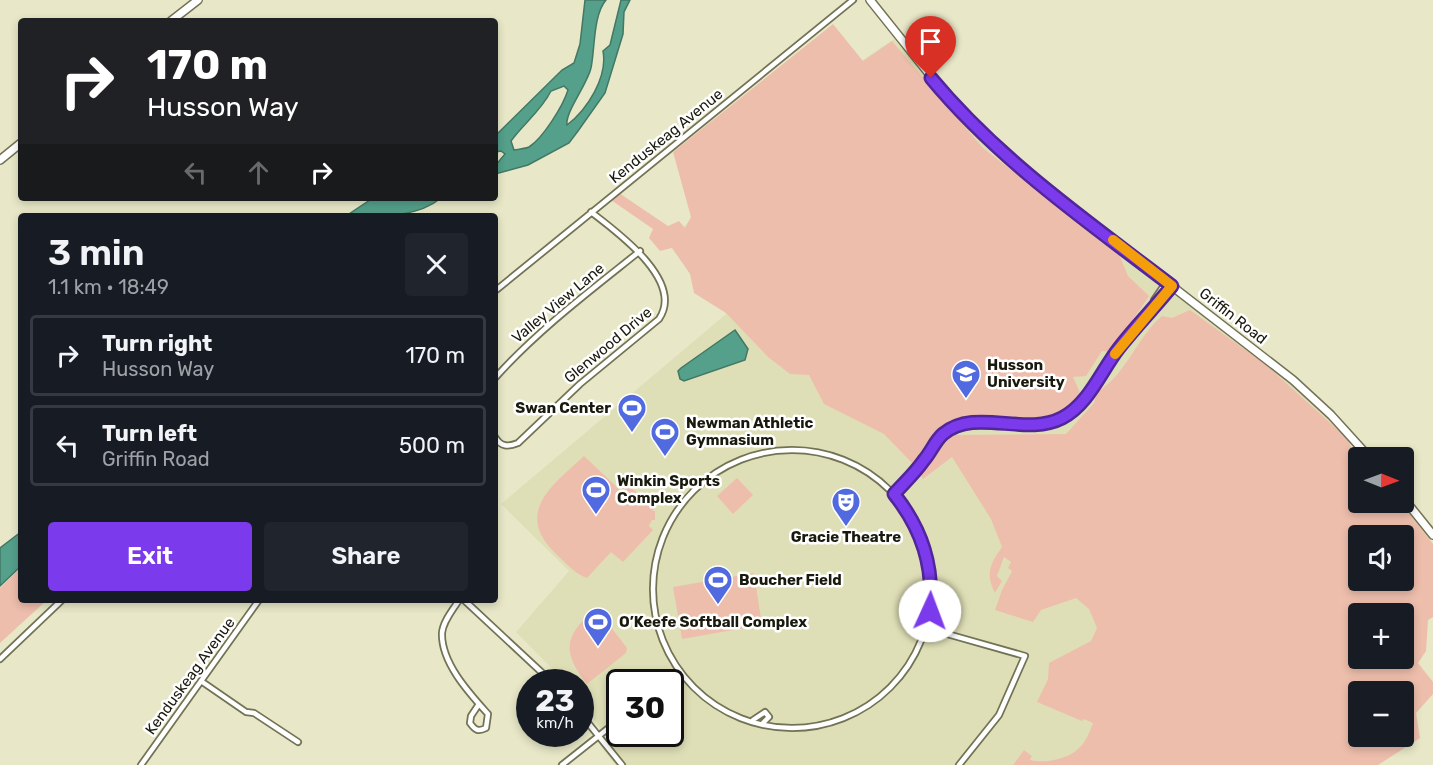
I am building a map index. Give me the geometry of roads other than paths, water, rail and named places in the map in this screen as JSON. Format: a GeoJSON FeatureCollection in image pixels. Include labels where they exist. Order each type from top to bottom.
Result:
{"type":"FeatureCollection","features":[{"type":"Feature","properties":{"kind":"main road"},"geometry":{"type":"LineString","coordinates":[[175,18],[198,0]]}},
{"type":"Feature","properties":{"kind":"main road","name":"Griffin Road"},"geometry":{"type":"LineString","coordinates":[[870,0],[958,110],[1004,156],[1293,380],[1331,415],[1360,447]]}},
{"type":"Feature","properties":{"kind":"main road"},"geometry":{"type":"LineString","coordinates":[[0,160],[18,145]]}},
{"type":"Feature","properties":{"kind":"main road"},"geometry":{"type":"LineString","coordinates":[[1414,511],[1433,535]]}},
{"type":"Feature","properties":{"kind":"street","name":"Kenduskeag Avenue"},"geometry":{"type":"LineString","coordinates":[[498,289],[853,0]]}},
{"type":"Feature","properties":{"kind":"street","name":"Glenwood Drive"},"geometry":{"type":"LineString","coordinates":[[498,442],[508,446],[518,443],[579,384],[659,319],[666,310],[666,297],[640,251],[591,212]]}},
{"type":"Feature","properties":{"kind":"street","name":"Valley View Lane"},"geometry":{"type":"LineString","coordinates":[[498,375],[555,320],[640,251]]}},
{"type":"Feature","properties":{"kind":"street"},"geometry":{"type":"LineString","coordinates":[[894,494],[916,471],[942,435],[964,423],[1039,425],[1063,417],[1074,410],[1169,284]]}},
{"type":"Feature","properties":{"kind":"street"},"geometry":{"type":"LineString","coordinates":[[677,669],[663,641],[657,622],[653,583],[656,558],[664,534],[676,512],[700,484],[721,470],[751,456],[800,450],[817,452],[851,463],[881,482],[894,494],[915,524],[928,559],[931,594],[926,628],[912,659],[892,687],[855,714],[812,728],[776,728],[714,703],[684,676]]}},
{"type":"Feature","properties":{"kind":"street"},"geometry":{"type":"LineString","coordinates":[[0,659],[59,603]]}},
{"type":"Feature","properties":{"kind":"street","name":"Kenduskeag Avenue"},"geometry":{"type":"LineString","coordinates":[[141,765],[257,603]]}},
{"type":"Feature","properties":{"kind":"street"},"geometry":{"type":"LineString","coordinates":[[457,603],[445,621],[442,634],[444,646],[449,663],[488,714],[489,721],[486,728],[480,731],[474,729],[470,723],[471,716],[479,704]]}},
{"type":"Feature","properties":{"kind":"street"},"geometry":{"type":"LineString","coordinates":[[467,603],[538,669]]}},
{"type":"Feature","properties":{"kind":"street"},"geometry":{"type":"LineString","coordinates":[[926,628],[1025,656],[999,715],[959,765]]}},
{"type":"Feature","properties":{"kind":"street"},"geometry":{"type":"LineString","coordinates":[[201,681],[246,712],[254,713],[298,742]]}},
{"type":"Feature","properties":{"kind":"street"},"geometry":{"type":"LineString","coordinates":[[753,720],[765,712],[769,717],[762,724]]}},
{"type":"Feature","properties":{"kind":"street"},"geometry":{"type":"LineString","coordinates":[[594,729],[622,765]]}},
{"type":"Feature","properties":{"kind":"street"},"geometry":{"type":"LineString","coordinates":[[562,765],[606,730]]}},
{"type":"Feature","properties":{"kind":"water"},"geometry":{"type":"Polygon","coordinates":[[[585,0],[606,0],[597,23],[591,68],[569,113],[567,125],[582,111],[594,92],[602,71],[603,51],[610,45],[621,0],[630,0],[624,12],[623,34],[605,93],[569,143],[528,165],[498,173],[498,162],[505,154],[498,152],[498,133],[562,70],[574,63],[580,44],[585,0]],[[564,86],[551,91],[511,141],[514,150],[529,147],[540,137],[568,90],[564,86]]]}},
{"type":"Feature","properties":{"kind":"water"},"geometry":{"type":"Polygon","coordinates":[[[368,201],[437,201],[420,210],[408,213],[350,213],[368,201]]]}},
{"type":"Feature","properties":{"kind":"water"},"geometry":{"type":"Polygon","coordinates":[[[735,330],[748,349],[745,360],[684,381],[680,379],[678,371],[681,368],[735,330]]]}},
{"type":"Feature","properties":{"kind":"water"},"geometry":{"type":"Polygon","coordinates":[[[18,534],[18,569],[0,586],[0,548],[18,534]]]}},
{"type":"Feature","properties":{"kind":"place","name":"Husson University"},"geometry":{"type":"Point","coordinates":[966,400]}},
{"type":"Feature","properties":{"kind":"place","name":"Swan Center"},"geometry":{"type":"Point","coordinates":[632,434]}},
{"type":"Feature","properties":{"kind":"place","name":"Newman Athletic Gymnasium"},"geometry":{"type":"Point","coordinates":[665,458]}},
{"type":"Feature","properties":{"kind":"place","name":"Winkin Sports Complex"},"geometry":{"type":"Point","coordinates":[596,516]}},
{"type":"Feature","properties":{"kind":"place","name":"Gracie Theatre"},"geometry":{"type":"Point","coordinates":[846,528]}},
{"type":"Feature","properties":{"kind":"place","name":"Boucher Field"},"geometry":{"type":"Point","coordinates":[718,606]}},
{"type":"Feature","properties":{"kind":"place","name":"O’Keefe Softball Complex"},"geometry":{"type":"Point","coordinates":[598,648]}}]}
